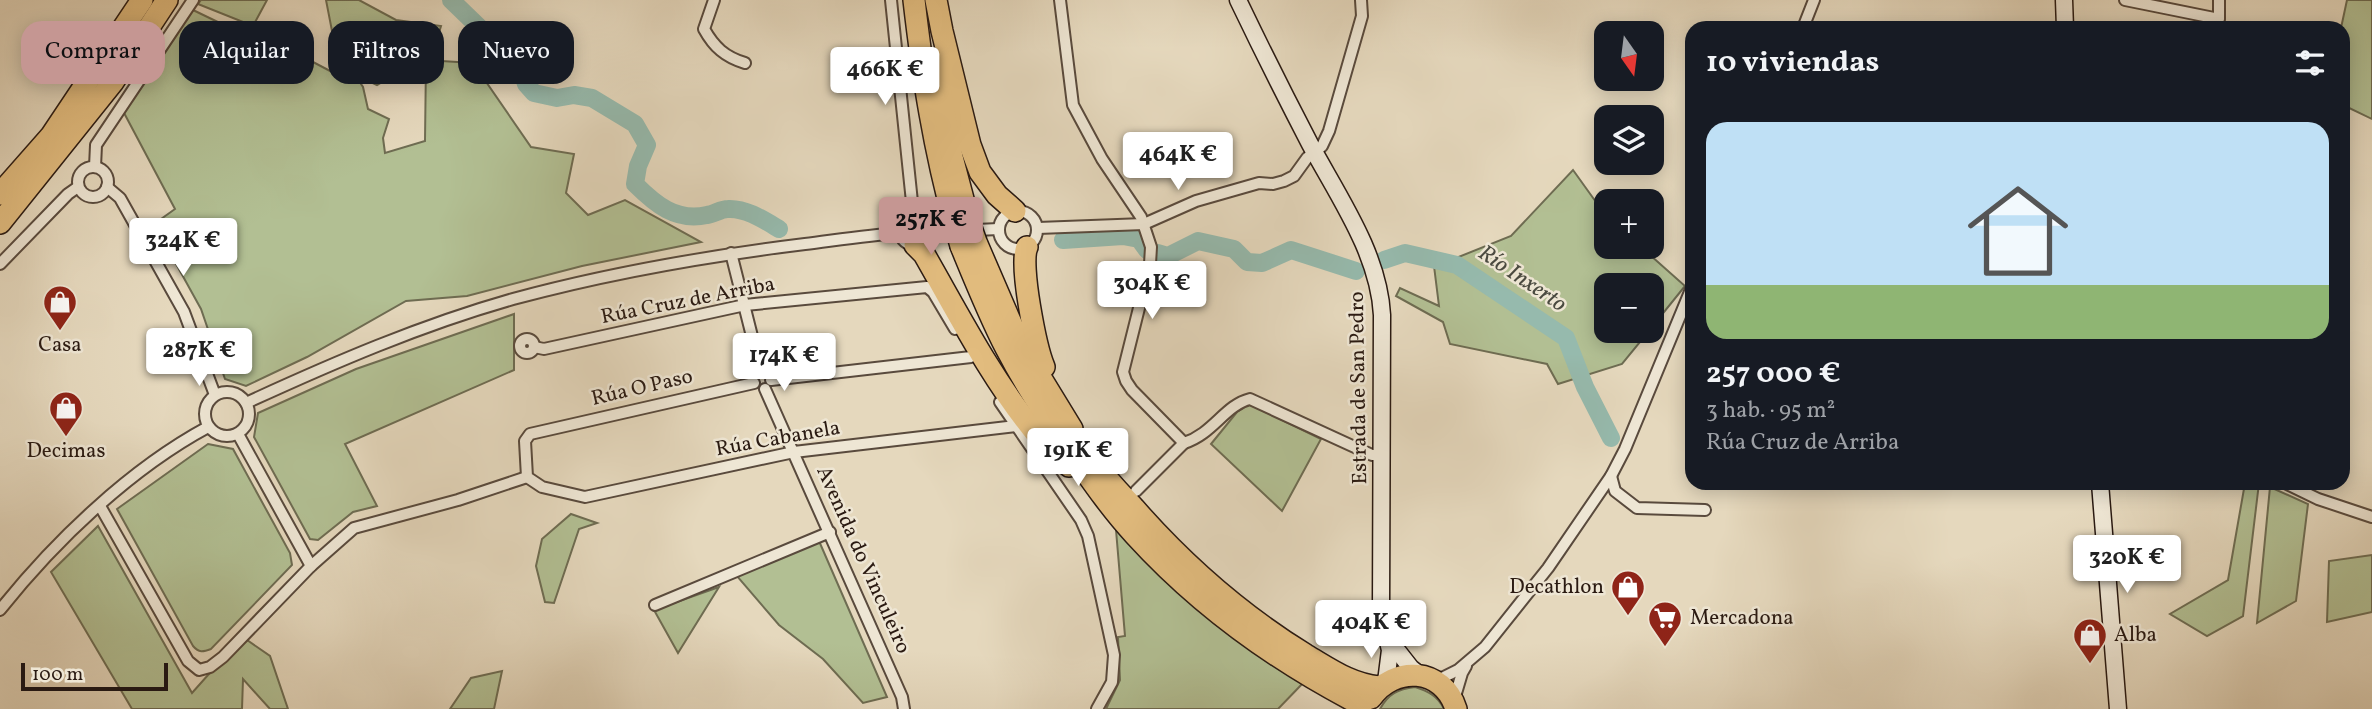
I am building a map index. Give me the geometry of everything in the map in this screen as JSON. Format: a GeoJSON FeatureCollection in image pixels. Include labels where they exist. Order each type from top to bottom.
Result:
{"type":"FeatureCollection","features":[{"type":"Feature","properties":{"kind":"highway"},"geometry":{"type":"LineString","coordinates":[[0,194],[51,136],[142,0]]}},
{"type":"Feature","properties":{"kind":"highway"},"geometry":{"type":"LineString","coordinates":[[0,223],[113,82],[167,0]]}},
{"type":"Feature","properties":{"kind":"highway"},"geometry":{"type":"LineString","coordinates":[[914,0],[923,82],[938,163],[965,234],[985,304],[1006,349],[1036,401],[1097,489],[1135,535],[1179,580],[1283,659],[1354,701],[1362,709]]}},
{"type":"Feature","properties":{"kind":"highway"},"geometry":{"type":"LineString","coordinates":[[928,0],[938,78],[965,234],[1020,344],[1102,473],[1191,568],[1237,607],[1293,647],[1347,680],[1382,685],[1410,675],[1429,678],[1449,692],[1455,706]]}},
{"type":"Feature","properties":{"kind":"highway"},"geometry":{"type":"LineString","coordinates":[[936,0],[970,145],[980,172],[997,195],[1015,211]]}},
{"type":"Feature","properties":{"kind":"highway"},"geometry":{"type":"LineString","coordinates":[[916,240],[1007,395],[1037,434],[1074,471],[1097,489]]}},
{"type":"Feature","properties":{"kind":"highway"},"geometry":{"type":"LineString","coordinates":[[1027,247],[1023,262],[1037,349],[1046,372],[1069,410],[1082,444]]}},
{"type":"Feature","properties":{"kind":"highway"},"geometry":{"type":"LineString","coordinates":[[1367,709],[1382,685]]}},
{"type":"Feature","properties":{"kind":"street"},"geometry":{"type":"LineString","coordinates":[[95,167],[96,145],[193,0]]}},
{"type":"Feature","properties":{"kind":"street"},"geometry":{"type":"LineString","coordinates":[[715,0],[704,29],[712,44],[730,59],[745,63]]}},
{"type":"Feature","properties":{"kind":"street"},"geometry":{"type":"LineString","coordinates":[[891,0],[912,202],[902,224],[916,240],[930,289],[1016,426],[1081,520],[1088,536],[1114,655],[1112,682],[1097,709]]}},
{"type":"Feature","properties":{"kind":"street"},"geometry":{"type":"LineString","coordinates":[[1060,0],[1073,105],[1102,159],[1141,216],[1151,247],[1150,264],[1123,372],[1132,390],[1184,443]]}},
{"type":"Feature","properties":{"kind":"street","name":"Estrada de San Pedro"},"geometry":{"type":"LineString","coordinates":[[1237,0],[1363,243],[1380,287],[1381,613],[1389,640]]}},
{"type":"Feature","properties":{"kind":"street"},"geometry":{"type":"LineString","coordinates":[[1038,228],[1144,224],[1196,201],[1259,183],[1273,184],[1294,176],[1307,158],[1322,146],[1329,131],[1362,16],[1361,0]]}},
{"type":"Feature","properties":{"kind":"street"},"geometry":{"type":"LineString","coordinates":[[1806,21],[1814,0]]}},
{"type":"Feature","properties":{"kind":"street"},"geometry":{"type":"LineString","coordinates":[[2064,0],[2066,21]]}},
{"type":"Feature","properties":{"kind":"street"},"geometry":{"type":"LineString","coordinates":[[2125,0],[2219,19],[2219,0]]}},
{"type":"Feature","properties":{"kind":"street"},"geometry":{"type":"LineString","coordinates":[[87,167],[95,167],[106,173],[107,187],[103,194],[91,197],[82,193],[77,182],[81,171],[87,167]]}},
{"type":"Feature","properties":{"kind":"street"},"geometry":{"type":"LineString","coordinates":[[0,264],[78,187]]}},
{"type":"Feature","properties":{"kind":"street"},"geometry":{"type":"LineString","coordinates":[[107,187],[120,198],[184,312],[215,396]]}},
{"type":"Feature","properties":{"kind":"street"},"geometry":{"type":"LineString","coordinates":[[1015,211],[1030,215],[1038,228],[1033,242],[1021,249],[1011,248],[1004,243],[999,229],[1000,222],[1007,214],[1015,211]]}},
{"type":"Feature","properties":{"kind":"street"},"geometry":{"type":"LineString","coordinates":[[907,218],[913,215],[925,219],[916,240]]}},
{"type":"Feature","properties":{"kind":"street"},"geometry":{"type":"LineString","coordinates":[[246,403],[329,365],[438,324],[563,286],[732,253],[916,240],[999,229]]}},
{"type":"Feature","properties":{"kind":"street"},"geometry":{"type":"LineString","coordinates":[[732,253],[761,372],[768,374],[764,384]]}},
{"type":"Feature","properties":{"kind":"street","name":"Rúa Cruz de Arriba"},"geometry":{"type":"LineString","coordinates":[[534,347],[544,349],[745,306],[930,289]]}},
{"type":"Feature","properties":{"kind":"street"},"geometry":{"type":"LineString","coordinates":[[1389,640],[1411,668],[1429,678],[1446,677],[1485,647],[1548,568],[1611,476],[1625,449],[1685,304]]}},
{"type":"Feature","properties":{"kind":"street","name":"Rúa O Paso"},"geometry":{"type":"LineString","coordinates":[[527,477],[525,441],[530,434],[539,431],[764,384],[971,357]]}},
{"type":"Feature","properties":{"kind":"street","name":"Avenida do Vinculeiro"},"geometry":{"type":"LineString","coordinates":[[764,384],[902,697],[904,709]]}},
{"type":"Feature","properties":{"kind":"street"},"geometry":{"type":"LineString","coordinates":[[229,392],[246,403],[249,417],[238,434],[225,437],[208,427],[205,410],[215,396],[229,392]]}},
{"type":"Feature","properties":{"kind":"street"},"geometry":{"type":"LineString","coordinates":[[1136,491],[1184,443],[1195,440],[1214,427],[1239,402],[1250,399],[1372,455],[1382,455]]}},
{"type":"Feature","properties":{"kind":"street","name":"Rúa Cabanela"},"geometry":{"type":"LineString","coordinates":[[527,477],[535,484],[585,497],[794,452],[1016,426]]}},
{"type":"Feature","properties":{"kind":"street"},"geometry":{"type":"LineString","coordinates":[[0,610],[32,569],[100,506],[154,461],[208,427]]}},
{"type":"Feature","properties":{"kind":"street"},"geometry":{"type":"LineString","coordinates":[[238,434],[310,566]]}},
{"type":"Feature","properties":{"kind":"street"},"geometry":{"type":"LineString","coordinates":[[1611,476],[1615,491],[1637,508],[1705,510]]}},
{"type":"Feature","properties":{"kind":"street"},"geometry":{"type":"LineString","coordinates":[[100,506],[188,661],[199,670],[210,667],[223,657],[310,566],[354,528],[458,500],[527,477]]}},
{"type":"Feature","properties":{"kind":"street"},"geometry":{"type":"LineString","coordinates":[[2101,490],[2118,709]]}},
{"type":"Feature","properties":{"kind":"street"},"geometry":{"type":"LineString","coordinates":[[2299,490],[2372,517]]}},
{"type":"Feature","properties":{"kind":"street"},"geometry":{"type":"LineString","coordinates":[[654,605],[830,532]]}},
{"type":"Feature","properties":{"kind":"street"},"geometry":{"type":"LineString","coordinates":[[1382,685],[1389,668],[1389,640]]}},
{"type":"Feature","properties":{"kind":"street"},"geometry":{"type":"LineString","coordinates":[[1455,706],[1462,673],[1469,661]]}},
{"type":"Feature","properties":{"kind":"green space"},"geometry":{"type":"Polygon","coordinates":[[[201,0],[267,0],[256,21],[240,21],[198,4],[201,0]]]}},
{"type":"Feature","properties":{"kind":"green space"},"geometry":{"type":"Polygon","coordinates":[[[326,0],[359,0],[396,20],[404,21],[330,21],[326,0]]]}},
{"type":"Feature","properties":{"kind":"green space"},"geometry":{"type":"Polygon","coordinates":[[[2347,0],[2372,0],[2372,119],[2350,108],[2350,21],[2342,21],[2347,0]]]}},
{"type":"Feature","properties":{"kind":"green space"},"geometry":{"type":"Polygon","coordinates":[[[193,10],[216,21],[183,21],[193,10]]]}},
{"type":"Feature","properties":{"kind":"green space"},"geometry":{"type":"Polygon","coordinates":[[[179,27],[179,84],[314,84],[314,63],[328,70],[328,84],[361,84],[368,109],[389,119],[383,138],[385,153],[425,141],[426,84],[444,84],[444,61],[458,62],[458,84],[488,84],[531,147],[574,154],[566,193],[588,215],[625,200],[701,242],[582,266],[467,296],[406,301],[307,357],[246,386],[225,379],[201,309],[154,224],[175,209],[123,111],[141,84],[165,84],[165,48],[179,27]]]}},
{"type":"Feature","properties":{"kind":"green space"},"geometry":{"type":"Polygon","coordinates":[[[1573,170],[1594,199],[1594,259],[1655,259],[1685,286],[1664,312],[1664,273],[1594,273],[1594,343],[1639,343],[1622,364],[1558,384],[1547,364],[1450,344],[1443,322],[1396,296],[1400,288],[1439,306],[1433,258],[1451,260],[1511,236],[1573,170]]]}},
{"type":"Feature","properties":{"kind":"green space"},"geometry":{"type":"Polygon","coordinates":[[[514,314],[514,370],[345,444],[377,506],[353,512],[318,540],[310,539],[254,437],[258,413],[356,369],[514,314]]]}},
{"type":"Feature","properties":{"kind":"green space"},"geometry":{"type":"Polygon","coordinates":[[[1249,404],[1321,439],[1282,511],[1211,444],[1237,412],[1249,404]]]}},
{"type":"Feature","properties":{"kind":"green space"},"geometry":{"type":"Polygon","coordinates":[[[208,444],[233,449],[290,553],[292,565],[211,649],[201,651],[193,646],[117,509],[208,444]]]}},
{"type":"Feature","properties":{"kind":"green space"},"geometry":{"type":"Polygon","coordinates":[[[2244,490],[2258,490],[2243,616],[2207,636],[2170,614],[2228,580],[2244,490]]]}},
{"type":"Feature","properties":{"kind":"green space"},"geometry":{"type":"Polygon","coordinates":[[[2270,490],[2277,490],[2308,504],[2296,601],[2257,623],[2270,490]]]}},
{"type":"Feature","properties":{"kind":"green space"},"geometry":{"type":"Polygon","coordinates":[[[571,514],[597,523],[579,529],[554,603],[545,602],[536,566],[542,539],[571,514]]]}},
{"type":"Feature","properties":{"kind":"green space"},"geometry":{"type":"Polygon","coordinates":[[[98,526],[192,693],[247,640],[270,656],[288,709],[270,709],[243,679],[242,709],[132,709],[51,572],[98,526]]]}},
{"type":"Feature","properties":{"kind":"green space"},"geometry":{"type":"Polygon","coordinates":[[[1116,530],[1136,550],[1304,682],[1278,709],[1106,709],[1120,680],[1118,637],[1125,636],[1116,530]]]}},
{"type":"Feature","properties":{"kind":"green space"},"geometry":{"type":"Polygon","coordinates":[[[819,541],[887,697],[863,703],[823,659],[779,625],[736,575],[819,541]]]}},
{"type":"Feature","properties":{"kind":"green space"},"geometry":{"type":"Polygon","coordinates":[[[2372,555],[2372,612],[2327,622],[2329,561],[2372,555]]]}},
{"type":"Feature","properties":{"kind":"green space"},"geometry":{"type":"Polygon","coordinates":[[[719,587],[678,653],[654,610],[719,587]]]}},
{"type":"Feature","properties":{"kind":"green space"},"geometry":{"type":"Polygon","coordinates":[[[502,671],[494,709],[450,709],[471,678],[502,671]]]}},
{"type":"Feature","properties":{"kind":"green space"},"geometry":{"type":"Polygon","coordinates":[[[1415,687],[1432,695],[1444,709],[1380,709],[1394,693],[1415,687]]]}},
{"type":"Feature","properties":{"kind":"waterway","name":"Río Inxerto"},"geometry":{"type":"LineString","coordinates":[[451,0],[483,31],[497,37],[511,50],[518,59],[526,84],[534,93],[557,98],[574,95],[592,98],[635,124],[647,145],[638,166],[635,184],[658,204],[685,216],[707,215],[725,209],[741,210],[779,229]]}},
{"type":"Feature","properties":{"kind":"waterway","name":"Río Inxerto"},"geometry":{"type":"LineString","coordinates":[[1063,240],[1123,236],[1139,239],[1147,250]]}},
{"type":"Feature","properties":{"kind":"waterway","name":"Río Inxerto"},"geometry":{"type":"LineString","coordinates":[[1158,253],[1168,256],[1198,241],[1234,249],[1247,262],[1262,263],[1291,250],[1356,271]]}},
{"type":"Feature","properties":{"kind":"waterway","name":"Río Inxerto"},"geometry":{"type":"LineString","coordinates":[[1384,260],[1405,253],[1457,265],[1566,338],[1585,387],[1611,438]]}},
{"type":"Feature","properties":{"kind":"place","name":"Casa"},"geometry":{"type":"Point","coordinates":[60,332]}},
{"type":"Feature","properties":{"kind":"place","name":"Decimas"},"geometry":{"type":"Point","coordinates":[66,438]}},
{"type":"Feature","properties":{"kind":"place","name":"Decathlon"},"geometry":{"type":"Point","coordinates":[1628,617]}},
{"type":"Feature","properties":{"kind":"place","name":"Mercadona"},"geometry":{"type":"Point","coordinates":[1665,648]}},
{"type":"Feature","properties":{"kind":"place","name":"Alba"},"geometry":{"type":"Point","coordinates":[2090,665]}}]}
